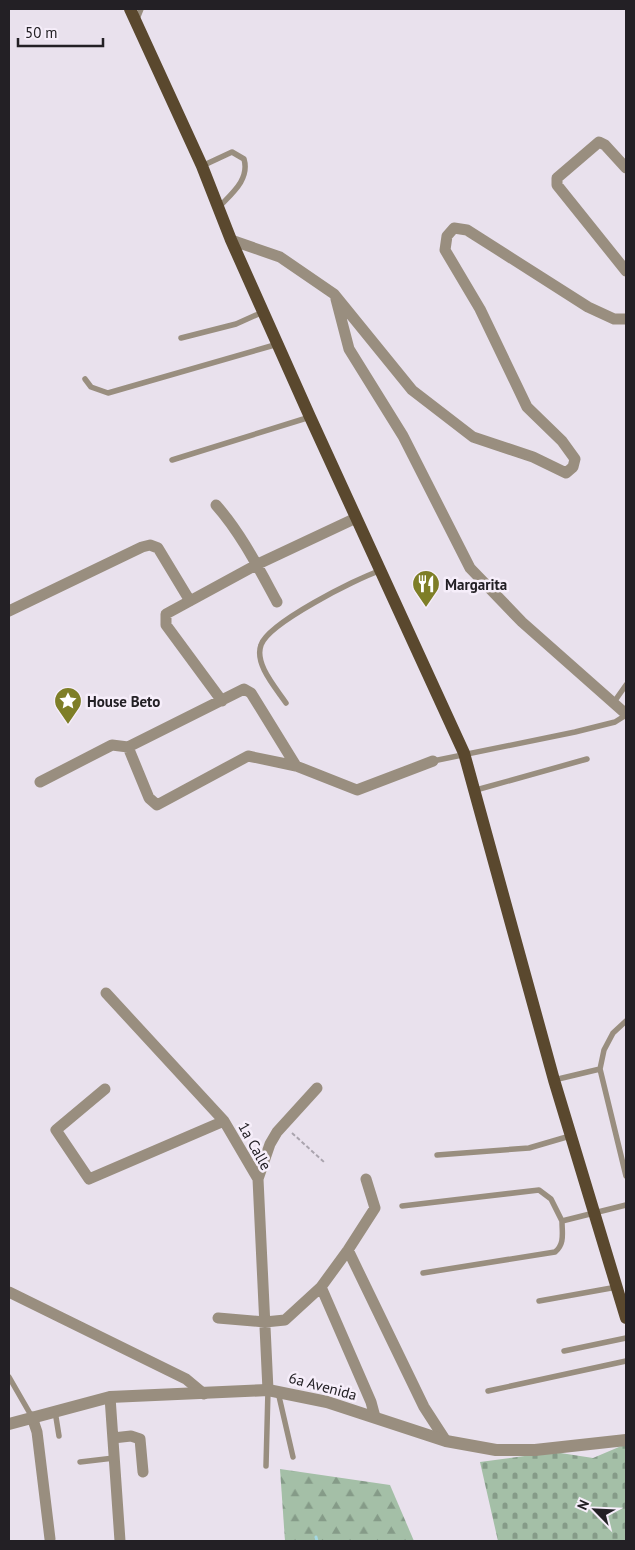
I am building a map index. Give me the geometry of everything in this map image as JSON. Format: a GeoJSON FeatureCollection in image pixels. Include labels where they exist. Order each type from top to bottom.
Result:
{"type":"FeatureCollection","features":[{"type":"Feature","properties":{"kind":"main road"},"geometry":{"type":"LineString","coordinates":[[130,9],[138,15],[263,312],[379,571],[464,754],[476,790],[554,1080],[617,1287],[624,1300],[626,1318]]}},
{"type":"Feature","properties":{"kind":"street"},"geometry":{"type":"LineString","coordinates":[[626,168],[605,145],[599,142],[557,178],[557,185],[626,271]]}},
{"type":"Feature","properties":{"kind":"street"},"geometry":{"type":"LineString","coordinates":[[232,240],[280,257],[334,294],[412,390],[473,437],[533,457],[566,472],[573,467],[575,459],[562,441],[527,407],[480,309],[445,250],[447,236],[454,228],[466,230],[588,307],[614,319],[626,319]]}},
{"type":"Feature","properties":{"kind":"street"},"geometry":{"type":"LineString","coordinates":[[334,294],[349,349],[403,436],[470,568],[522,622],[626,714]]}},
{"type":"Feature","properties":{"kind":"street"},"geometry":{"type":"LineString","coordinates":[[216,505],[226,516],[277,602]]}},
{"type":"Feature","properties":{"kind":"street"},"geometry":{"type":"LineString","coordinates":[[222,701],[166,626],[166,614],[256,565],[356,518]]}},
{"type":"Feature","properties":{"kind":"street"},"geometry":{"type":"LineString","coordinates":[[9,612],[142,547],[150,545],[158,548],[190,601]]}},
{"type":"Feature","properties":{"kind":"street"},"geometry":{"type":"LineString","coordinates":[[40,782],[112,745],[128,746],[244,689],[251,693],[296,766]]}},
{"type":"Feature","properties":{"kind":"street"},"geometry":{"type":"LineString","coordinates":[[128,746],[149,798],[157,805],[248,756],[296,766],[357,790],[433,761]]}},
{"type":"Feature","properties":{"kind":"street","name":"1a Calle"},"geometry":{"type":"LineString","coordinates":[[106,993],[224,1121],[258,1179],[265,1322],[272,1390]]}},
{"type":"Feature","properties":{"kind":"street"},"geometry":{"type":"LineString","coordinates":[[258,1179],[270,1144],[283,1125],[317,1088]]}},
{"type":"Feature","properties":{"kind":"street"},"geometry":{"type":"LineString","coordinates":[[105,1089],[56,1130],[89,1179],[224,1121]]}},
{"type":"Feature","properties":{"kind":"street"},"geometry":{"type":"LineString","coordinates":[[218,1318],[265,1322],[285,1320],[321,1287],[375,1208],[366,1179]]}},
{"type":"Feature","properties":{"kind":"street"},"geometry":{"type":"LineString","coordinates":[[348,1250],[424,1407],[446,1441]]}},
{"type":"Feature","properties":{"kind":"street"},"geometry":{"type":"LineString","coordinates":[[321,1287],[371,1402],[375,1417]]}},
{"type":"Feature","properties":{"kind":"street"},"geometry":{"type":"LineString","coordinates":[[9,1292],[186,1379],[204,1394]]}},
{"type":"Feature","properties":{"kind":"street","name":"6a Avenida"},"geometry":{"type":"LineString","coordinates":[[9,1424],[110,1398],[272,1390],[327,1402],[446,1441],[496,1450],[536,1450],[626,1440]]}},
{"type":"Feature","properties":{"kind":"street"},"geometry":{"type":"LineString","coordinates":[[110,1398],[120,1541]]}},
{"type":"Feature","properties":{"kind":"street"},"geometry":{"type":"LineString","coordinates":[[32,1417],[37,1432],[50,1539]]}},
{"type":"Feature","properties":{"kind":"street"},"geometry":{"type":"LineString","coordinates":[[113,1438],[131,1436],[140,1439],[143,1472]]}},
{"type":"Feature","properties":{"kind":"lane"},"geometry":{"type":"LineString","coordinates":[[202,166],[232,152],[244,159],[246,168],[244,179],[218,208]]}},
{"type":"Feature","properties":{"kind":"lane"},"geometry":{"type":"LineString","coordinates":[[181,338],[236,324],[263,312]]}},
{"type":"Feature","properties":{"kind":"lane"},"geometry":{"type":"LineString","coordinates":[[85,379],[91,387],[108,392],[278,344]]}},
{"type":"Feature","properties":{"kind":"lane"},"geometry":{"type":"LineString","coordinates":[[172,460],[310,416]]}},
{"type":"Feature","properties":{"kind":"lane"},"geometry":{"type":"LineString","coordinates":[[286,703],[261,663],[260,646],[267,634],[338,590],[379,571]]}},
{"type":"Feature","properties":{"kind":"lane"},"geometry":{"type":"LineString","coordinates":[[614,702],[626,685]]}},
{"type":"Feature","properties":{"kind":"lane"},"geometry":{"type":"LineString","coordinates":[[433,761],[583,730],[615,722],[626,714]]}},
{"type":"Feature","properties":{"kind":"lane"},"geometry":{"type":"LineString","coordinates":[[476,790],[587,759]]}},
{"type":"Feature","properties":{"kind":"lane"},"geometry":{"type":"LineString","coordinates":[[626,1021],[613,1033],[604,1050],[600,1069],[626,1176]]}},
{"type":"Feature","properties":{"kind":"lane"},"geometry":{"type":"LineString","coordinates":[[554,1080],[600,1069]]}},
{"type":"Feature","properties":{"kind":"lane"},"geometry":{"type":"LineString","coordinates":[[437,1155],[529,1148],[571,1136]]}},
{"type":"Feature","properties":{"kind":"lane"},"geometry":{"type":"LineString","coordinates":[[402,1206],[539,1190],[551,1199],[562,1221],[563,1241],[555,1252],[423,1273]]}},
{"type":"Feature","properties":{"kind":"lane"},"geometry":{"type":"LineString","coordinates":[[562,1221],[626,1206]]}},
{"type":"Feature","properties":{"kind":"lane"},"geometry":{"type":"LineString","coordinates":[[539,1301],[617,1287]]}},
{"type":"Feature","properties":{"kind":"lane"},"geometry":{"type":"LineString","coordinates":[[564,1351],[626,1338]]}},
{"type":"Feature","properties":{"kind":"lane"},"geometry":{"type":"LineString","coordinates":[[488,1391],[626,1361]]}},
{"type":"Feature","properties":{"kind":"lane"},"geometry":{"type":"LineString","coordinates":[[9,1377],[32,1417]]}},
{"type":"Feature","properties":{"kind":"lane"},"geometry":{"type":"LineString","coordinates":[[272,1390],[294,1457]]}},
{"type":"Feature","properties":{"kind":"lane"},"geometry":{"type":"LineString","coordinates":[[266,1466],[272,1390]]}},
{"type":"Feature","properties":{"kind":"lane"},"geometry":{"type":"LineString","coordinates":[[55,1411],[59,1436]]}},
{"type":"Feature","properties":{"kind":"lane"},"geometry":{"type":"LineString","coordinates":[[80,1462],[114,1458]]}},
{"type":"Feature","properties":{"kind":"path"},"geometry":{"type":"LineString","coordinates":[[283,1125],[324,1162]]}},
{"type":"Feature","properties":{"kind":"green space"},"geometry":{"type":"Polygon","coordinates":[[[626,1444],[626,1541],[498,1541],[480,1462],[554,1452],[593,1458],[626,1444]]]}},
{"type":"Feature","properties":{"kind":"green space"},"geometry":{"type":"Polygon","coordinates":[[[280,1469],[390,1485],[414,1541],[285,1541],[280,1469]]]}},
{"type":"Feature","properties":{"kind":"waterway"},"geometry":{"type":"LineString","coordinates":[[316,1537],[317,1541]]}},
{"type":"Feature","properties":{"kind":"place","name":"Margarita"},"geometry":{"type":"Point","coordinates":[426,608]}},
{"type":"Feature","properties":{"kind":"place","name":"House Beto"},"geometry":{"type":"Point","coordinates":[68,725]}}]}
